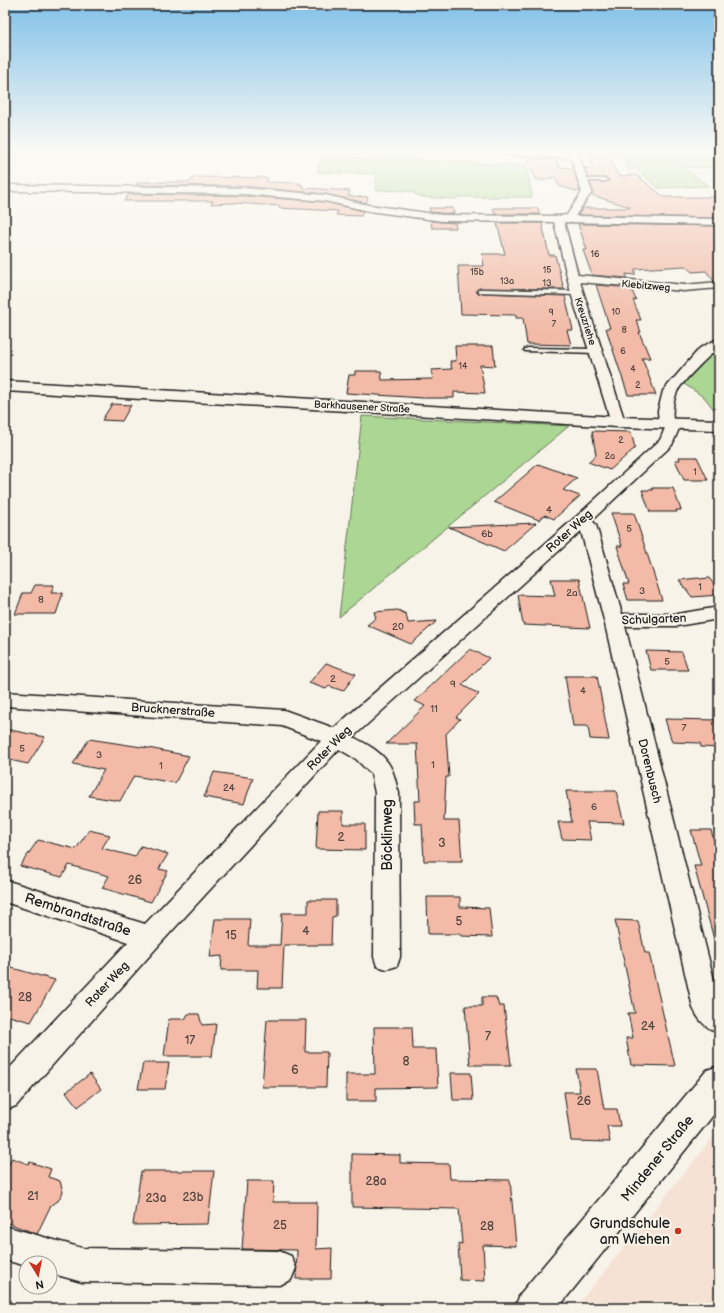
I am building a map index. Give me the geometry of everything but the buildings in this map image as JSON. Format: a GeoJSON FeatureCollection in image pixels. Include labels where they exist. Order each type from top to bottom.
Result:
{"type":"FeatureCollection","features":[{"type":"Feature","properties":{"kind":"main road","name":"Barkhausener Straße"},"geometry":{"type":"LineString","coordinates":[[5,386],[618,422],[719,426]]}},
{"type":"Feature","properties":{"kind":"main road","name":"Mindener Straße"},"geometry":{"type":"LineString","coordinates":[[534,1308],[719,1082]]}},
{"type":"Feature","properties":{"kind":"street"},"geometry":{"type":"LineString","coordinates":[[400,212],[442,218],[719,222]]}},
{"type":"Feature","properties":{"kind":"street"},"geometry":{"type":"LineString","coordinates":[[558,219],[570,217],[573,212]]}},
{"type":"Feature","properties":{"kind":"street","name":"Kreuzriehe"},"geometry":{"type":"LineString","coordinates":[[558,219],[577,293],[618,422]]}},
{"type":"Feature","properties":{"kind":"street","name":"Kiebitzweg"},"geometry":{"type":"LineString","coordinates":[[574,278],[684,288],[719,285]]}},
{"type":"Feature","properties":{"kind":"street"},"geometry":{"type":"LineString","coordinates":[[670,424],[665,411],[670,391],[705,351],[719,342]]}},
{"type":"Feature","properties":{"kind":"street","name":"Roter Weg"},"geometry":{"type":"LineString","coordinates":[[5,1095],[150,937],[337,738],[582,521],[666,442],[670,424]]}},
{"type":"Feature","properties":{"kind":"street","name":"Dorenbusch"},"geometry":{"type":"LineString","coordinates":[[582,521],[588,525],[614,620],[707,1008],[719,1020]]}},
{"type":"Feature","properties":{"kind":"street","name":"Schulgarten"},"geometry":{"type":"LineString","coordinates":[[614,620],[677,620],[719,613]]}},
{"type":"Feature","properties":{"kind":"street","name":"Brucknerstraße"},"geometry":{"type":"LineString","coordinates":[[5,699],[284,718],[337,738]]}},
{"type":"Feature","properties":{"kind":"street","name":"Böcklinweg"},"geometry":{"type":"LineString","coordinates":[[337,738],[364,753],[382,770],[387,794],[387,957]]}},
{"type":"Feature","properties":{"kind":"street","name":"Rembrandtstraße"},"geometry":{"type":"LineString","coordinates":[[5,891],[150,937]]}},
{"type":"Feature","properties":{"kind":"street"},"geometry":{"type":"LineString","coordinates":[[5,1243],[82,1265],[279,1268]]}},
{"type":"Feature","properties":{"kind":"lane"},"geometry":{"type":"LineString","coordinates":[[480,291],[577,293]]}},
{"type":"Feature","properties":{"kind":"lane"},"geometry":{"type":"LineString","coordinates":[[528,350],[596,351]]}},
{"type":"Feature","properties":{"kind":"shaded area","name":"Grundschule am Wiehen"},"geometry":{"type":"Polygon","coordinates":[[[714,1136],[719,1154],[719,1308],[575,1308],[714,1136]]]}},
{"type":"Feature","properties":{"kind":"green space"},"geometry":{"type":"Polygon","coordinates":[[[719,338],[719,416],[705,398],[674,377],[700,349],[719,338]]]}},
{"type":"Feature","properties":{"kind":"green space"},"geometry":{"type":"Polygon","coordinates":[[[362,416],[569,426],[339,617],[362,416]]]}},
{"type":"Feature","properties":{"kind":"place","name":"Grundschule am Wiehen"},"geometry":{"type":"Point","coordinates":[678,1231]}}]}
